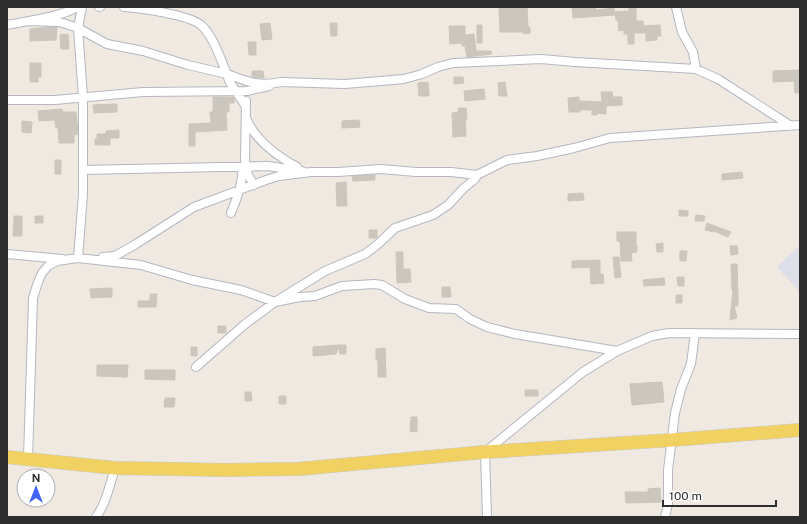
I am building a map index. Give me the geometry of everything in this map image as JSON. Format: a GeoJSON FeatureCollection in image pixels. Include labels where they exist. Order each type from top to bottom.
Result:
{"type":"FeatureCollection","features":[{"type":"Feature","properties":{"kind":"main road"},"geometry":{"type":"LineString","coordinates":[[7,457],[115,468],[226,470],[298,469],[485,452],[800,430]]}},
{"type":"Feature","properties":{"kind":"street"},"geometry":{"type":"LineString","coordinates":[[7,25],[71,11],[77,7]]}},
{"type":"Feature","properties":{"kind":"street"},"geometry":{"type":"LineString","coordinates":[[78,258],[83,194],[83,97],[78,28],[82,7]]}},
{"type":"Feature","properties":{"kind":"street"},"geometry":{"type":"LineString","coordinates":[[124,7],[154,10],[195,21],[208,34],[229,81],[245,105]]}},
{"type":"Feature","properties":{"kind":"street"},"geometry":{"type":"LineString","coordinates":[[676,7],[682,32],[693,52],[696,69]]}},
{"type":"Feature","properties":{"kind":"street"},"geometry":{"type":"LineString","coordinates":[[28,21],[59,22],[78,28],[107,44],[143,51],[188,65],[227,74],[251,83],[272,84],[291,82],[307,84],[345,84],[404,80],[438,67],[453,64],[541,59],[696,69],[718,79],[791,126]]}},
{"type":"Feature","properties":{"kind":"street"},"geometry":{"type":"LineString","coordinates":[[231,213],[237,198],[244,166],[245,105],[247,91],[243,80]]}},
{"type":"Feature","properties":{"kind":"street"},"geometry":{"type":"LineString","coordinates":[[7,100],[55,100],[143,92],[247,91],[256,90],[272,84]]}},
{"type":"Feature","properties":{"kind":"street"},"geometry":{"type":"LineString","coordinates":[[246,116],[250,127],[260,140],[286,161],[311,172]]}},
{"type":"Feature","properties":{"kind":"street"},"geometry":{"type":"LineString","coordinates":[[196,368],[244,325],[275,302],[325,271],[365,254],[395,228],[433,215],[448,205],[475,179],[477,175],[507,160],[537,156],[610,138],[800,125]]}},
{"type":"Feature","properties":{"kind":"street"},"geometry":{"type":"LineString","coordinates":[[83,170],[244,166],[282,167],[311,172]]}},
{"type":"Feature","properties":{"kind":"street"},"geometry":{"type":"LineString","coordinates":[[244,166],[254,185]]}},
{"type":"Feature","properties":{"kind":"street"},"geometry":{"type":"LineString","coordinates":[[96,259],[115,256],[148,238],[188,210],[279,176],[311,172],[381,169],[416,172],[451,172],[477,175]]}},
{"type":"Feature","properties":{"kind":"street"},"geometry":{"type":"LineString","coordinates":[[7,254],[67,259]]}},
{"type":"Feature","properties":{"kind":"street"},"geometry":{"type":"LineString","coordinates":[[28,458],[33,298],[42,273],[48,266],[57,261],[67,259],[96,259],[141,265],[192,280],[241,290],[275,302],[300,297],[315,296],[342,286],[382,285],[405,299],[429,308],[456,308],[470,319],[487,327],[515,334],[617,351]]}},
{"type":"Feature","properties":{"kind":"street"},"geometry":{"type":"LineString","coordinates":[[487,517],[485,452],[577,376],[617,351],[660,333],[800,334]]}},
{"type":"Feature","properties":{"kind":"street"},"geometry":{"type":"LineString","coordinates":[[665,517],[668,504],[668,470],[677,400],[691,364],[695,333]]}},
{"type":"Feature","properties":{"kind":"street"},"geometry":{"type":"LineString","coordinates":[[96,517],[107,493],[115,468]]}},
{"type":"Feature","properties":{"kind":"shaded area"},"geometry":{"type":"Polygon","coordinates":[[[800,245],[800,288],[798,290],[777,267],[800,245]]]}},
{"type":"Feature","properties":{"kind":"building"},"geometry":{"type":"Polygon","coordinates":[[[527,7],[528,27],[530,27],[530,33],[500,32],[499,8],[527,7]]]}},
{"type":"Feature","properties":{"kind":"building"},"geometry":{"type":"Polygon","coordinates":[[[572,7],[595,7],[596,10],[614,8],[615,15],[573,18],[572,7]]]}},
{"type":"Feature","properties":{"kind":"building"},"geometry":{"type":"Polygon","coordinates":[[[629,7],[636,7],[636,21],[643,21],[644,26],[660,25],[661,36],[657,36],[657,40],[646,41],[646,33],[634,33],[634,44],[628,44],[628,34],[624,34],[624,30],[619,31],[618,20],[616,20],[615,12],[629,11],[629,7]]]}},
{"type":"Feature","properties":{"kind":"building"},"geometry":{"type":"Polygon","coordinates":[[[270,23],[272,39],[262,40],[260,24],[270,23]]]}},
{"type":"Feature","properties":{"kind":"building"},"geometry":{"type":"Polygon","coordinates":[[[330,23],[337,23],[337,36],[331,36],[330,23]]]}},
{"type":"Feature","properties":{"kind":"building"},"geometry":{"type":"Polygon","coordinates":[[[477,25],[482,25],[482,43],[477,43],[477,25]]]}},
{"type":"Feature","properties":{"kind":"building"},"geometry":{"type":"Polygon","coordinates":[[[449,26],[465,26],[465,35],[474,34],[476,51],[491,51],[492,54],[467,57],[465,46],[462,46],[462,43],[450,44],[449,26]]]}},
{"type":"Feature","properties":{"kind":"building"},"geometry":{"type":"Polygon","coordinates":[[[57,27],[56,40],[30,41],[30,29],[57,27]]]}},
{"type":"Feature","properties":{"kind":"building"},"geometry":{"type":"Polygon","coordinates":[[[68,34],[69,49],[61,49],[60,35],[68,34]]]}},
{"type":"Feature","properties":{"kind":"building"},"geometry":{"type":"Polygon","coordinates":[[[248,42],[256,42],[256,55],[249,55],[248,42]]]}},
{"type":"Feature","properties":{"kind":"building"},"geometry":{"type":"Polygon","coordinates":[[[30,63],[41,63],[41,77],[38,77],[38,82],[30,82],[30,63]]]}},
{"type":"Feature","properties":{"kind":"building"},"geometry":{"type":"Polygon","coordinates":[[[800,70],[800,93],[795,93],[794,81],[773,82],[773,71],[800,70]]]}},
{"type":"Feature","properties":{"kind":"building"},"geometry":{"type":"Polygon","coordinates":[[[252,71],[263,71],[264,78],[252,77],[252,71]]]}},
{"type":"Feature","properties":{"kind":"building"},"geometry":{"type":"Polygon","coordinates":[[[454,77],[463,77],[464,83],[454,84],[454,77]]]}},
{"type":"Feature","properties":{"kind":"building"},"geometry":{"type":"Polygon","coordinates":[[[428,82],[429,96],[419,96],[418,83],[428,82]]]}},
{"type":"Feature","properties":{"kind":"building"},"geometry":{"type":"Polygon","coordinates":[[[505,82],[507,96],[499,96],[498,83],[505,82]]]}},
{"type":"Feature","properties":{"kind":"building"},"geometry":{"type":"Polygon","coordinates":[[[484,89],[485,99],[465,101],[464,91],[484,89]]]}},
{"type":"Feature","properties":{"kind":"building"},"geometry":{"type":"Polygon","coordinates":[[[601,92],[612,92],[613,97],[622,97],[622,105],[606,106],[606,114],[597,113],[597,115],[592,115],[592,110],[569,112],[568,98],[579,97],[579,101],[602,102],[601,92]]]}},
{"type":"Feature","properties":{"kind":"building"},"geometry":{"type":"Polygon","coordinates":[[[213,97],[234,98],[234,103],[229,103],[229,112],[226,112],[227,130],[195,132],[195,146],[189,146],[189,124],[211,123],[210,112],[213,112],[213,97]]]}},
{"type":"Feature","properties":{"kind":"building"},"geometry":{"type":"Polygon","coordinates":[[[117,104],[117,112],[94,113],[93,105],[117,104]]]}},
{"type":"Feature","properties":{"kind":"building"},"geometry":{"type":"Polygon","coordinates":[[[458,108],[466,108],[466,136],[453,137],[452,113],[459,112],[458,108]]]}},
{"type":"Feature","properties":{"kind":"building"},"geometry":{"type":"Polygon","coordinates":[[[62,109],[63,112],[76,112],[78,134],[74,135],[74,143],[59,143],[58,127],[56,128],[55,120],[39,121],[38,111],[62,109]]]}},
{"type":"Feature","properties":{"kind":"building"},"geometry":{"type":"Polygon","coordinates":[[[359,120],[360,127],[342,128],[342,121],[359,120]]]}},
{"type":"Feature","properties":{"kind":"building"},"geometry":{"type":"Polygon","coordinates":[[[22,121],[32,122],[31,133],[22,132],[22,121]]]}},
{"type":"Feature","properties":{"kind":"building"},"geometry":{"type":"Polygon","coordinates":[[[119,130],[119,138],[110,138],[110,145],[95,145],[97,134],[106,134],[106,131],[119,130]]]}},
{"type":"Feature","properties":{"kind":"building"},"geometry":{"type":"Polygon","coordinates":[[[55,160],[61,160],[61,174],[55,174],[55,160]]]}},
{"type":"Feature","properties":{"kind":"building"},"geometry":{"type":"Polygon","coordinates":[[[742,172],[743,178],[722,180],[722,174],[742,172]]]}},
{"type":"Feature","properties":{"kind":"building"},"geometry":{"type":"Polygon","coordinates":[[[375,175],[375,180],[353,181],[352,176],[375,175]]]}},
{"type":"Feature","properties":{"kind":"building"},"geometry":{"type":"Polygon","coordinates":[[[346,182],[347,206],[337,206],[336,183],[346,182]]]}},
{"type":"Feature","properties":{"kind":"building"},"geometry":{"type":"Polygon","coordinates":[[[583,193],[584,200],[568,201],[568,194],[583,193]]]}},
{"type":"Feature","properties":{"kind":"building"},"geometry":{"type":"Polygon","coordinates":[[[679,210],[688,211],[688,216],[679,216],[679,210]]]}},
{"type":"Feature","properties":{"kind":"building"},"geometry":{"type":"Polygon","coordinates":[[[696,215],[705,216],[704,221],[695,221],[696,215]]]}},
{"type":"Feature","properties":{"kind":"building"},"geometry":{"type":"Polygon","coordinates":[[[14,216],[22,216],[22,236],[13,236],[14,216]]]}},
{"type":"Feature","properties":{"kind":"building"},"geometry":{"type":"Polygon","coordinates":[[[35,216],[43,216],[43,223],[35,223],[35,216]]]}},
{"type":"Feature","properties":{"kind":"building"},"geometry":{"type":"Polygon","coordinates":[[[707,223],[731,232],[728,237],[714,231],[705,230],[707,223]]]}},
{"type":"Feature","properties":{"kind":"building"},"geometry":{"type":"Polygon","coordinates":[[[369,230],[377,230],[377,238],[369,238],[369,230]]]}},
{"type":"Feature","properties":{"kind":"building"},"geometry":{"type":"Polygon","coordinates":[[[617,232],[636,232],[637,252],[631,253],[632,261],[621,261],[620,241],[617,241],[617,232]]]}},
{"type":"Feature","properties":{"kind":"building"},"geometry":{"type":"Polygon","coordinates":[[[663,243],[663,252],[657,252],[656,244],[663,243]]]}},
{"type":"Feature","properties":{"kind":"building"},"geometry":{"type":"Polygon","coordinates":[[[730,246],[737,246],[738,254],[731,255],[730,246]]]}},
{"type":"Feature","properties":{"kind":"building"},"geometry":{"type":"Polygon","coordinates":[[[680,251],[687,251],[686,261],[680,261],[680,251]]]}},
{"type":"Feature","properties":{"kind":"building"},"geometry":{"type":"Polygon","coordinates":[[[396,252],[403,252],[403,269],[410,269],[411,282],[397,283],[396,252]]]}},
{"type":"Feature","properties":{"kind":"building"},"geometry":{"type":"Polygon","coordinates":[[[613,257],[619,257],[621,277],[615,278],[613,257]]]}},
{"type":"Feature","properties":{"kind":"building"},"geometry":{"type":"Polygon","coordinates":[[[600,260],[600,274],[603,274],[604,283],[591,284],[590,267],[572,268],[572,261],[600,260]]]}},
{"type":"Feature","properties":{"kind":"building"},"geometry":{"type":"Polygon","coordinates":[[[731,264],[737,264],[738,306],[734,306],[737,318],[730,320],[733,290],[731,264]]]}},
{"type":"Feature","properties":{"kind":"building"},"geometry":{"type":"Polygon","coordinates":[[[677,277],[684,277],[684,286],[678,286],[677,277]]]}},
{"type":"Feature","properties":{"kind":"building"},"geometry":{"type":"Polygon","coordinates":[[[664,278],[665,285],[644,286],[643,280],[664,278]]]}},
{"type":"Feature","properties":{"kind":"building"},"geometry":{"type":"Polygon","coordinates":[[[442,287],[450,287],[451,297],[442,297],[442,287]]]}},
{"type":"Feature","properties":{"kind":"building"},"geometry":{"type":"Polygon","coordinates":[[[112,288],[112,297],[91,298],[90,289],[112,288]]]}},
{"type":"Feature","properties":{"kind":"building"},"geometry":{"type":"Polygon","coordinates":[[[150,294],[157,294],[156,307],[138,307],[138,301],[150,301],[150,294]]]}},
{"type":"Feature","properties":{"kind":"building"},"geometry":{"type":"Polygon","coordinates":[[[676,295],[682,295],[682,303],[676,303],[676,295]]]}},
{"type":"Feature","properties":{"kind":"building"},"geometry":{"type":"Polygon","coordinates":[[[218,326],[226,326],[226,333],[218,333],[218,326]]]}},
{"type":"Feature","properties":{"kind":"building"},"geometry":{"type":"Polygon","coordinates":[[[346,345],[346,354],[340,354],[339,347],[336,354],[313,356],[313,347],[346,345]]]}},
{"type":"Feature","properties":{"kind":"building"},"geometry":{"type":"Polygon","coordinates":[[[191,347],[197,347],[197,356],[191,356],[191,347]]]}},
{"type":"Feature","properties":{"kind":"building"},"geometry":{"type":"Polygon","coordinates":[[[385,348],[386,377],[378,377],[378,360],[376,360],[376,349],[385,348]]]}},
{"type":"Feature","properties":{"kind":"building"},"geometry":{"type":"Polygon","coordinates":[[[97,365],[128,365],[127,377],[97,376],[97,365]]]}},
{"type":"Feature","properties":{"kind":"building"},"geometry":{"type":"Polygon","coordinates":[[[145,370],[175,370],[175,380],[145,379],[145,370]]]}},
{"type":"Feature","properties":{"kind":"building"},"geometry":{"type":"Polygon","coordinates":[[[662,382],[664,402],[632,405],[630,384],[662,382]]]}},
{"type":"Feature","properties":{"kind":"building"},"geometry":{"type":"Polygon","coordinates":[[[525,390],[538,390],[538,396],[525,396],[525,390]]]}},
{"type":"Feature","properties":{"kind":"building"},"geometry":{"type":"Polygon","coordinates":[[[245,392],[251,392],[252,401],[245,401],[245,392]]]}},
{"type":"Feature","properties":{"kind":"building"},"geometry":{"type":"Polygon","coordinates":[[[279,396],[286,396],[286,404],[279,404],[279,396]]]}},
{"type":"Feature","properties":{"kind":"building"},"geometry":{"type":"Polygon","coordinates":[[[165,398],[175,398],[174,407],[164,407],[165,398]]]}},
{"type":"Feature","properties":{"kind":"building"},"geometry":{"type":"Polygon","coordinates":[[[411,417],[417,417],[417,432],[410,431],[411,417]]]}},
{"type":"Feature","properties":{"kind":"building"},"geometry":{"type":"Polygon","coordinates":[[[660,488],[661,502],[626,503],[625,492],[648,492],[648,489],[660,488]]]}}]}
